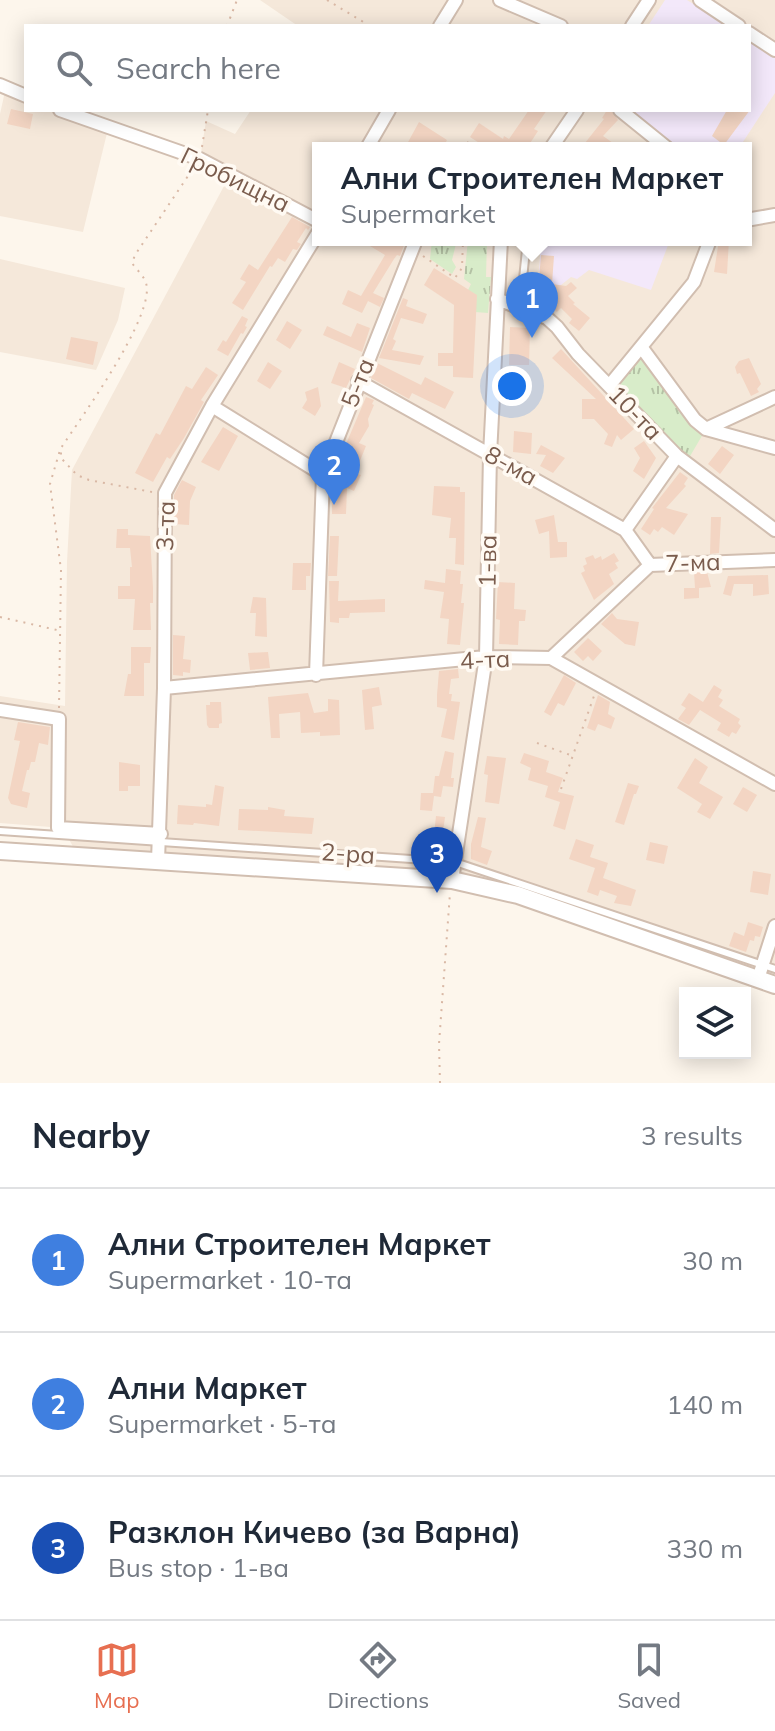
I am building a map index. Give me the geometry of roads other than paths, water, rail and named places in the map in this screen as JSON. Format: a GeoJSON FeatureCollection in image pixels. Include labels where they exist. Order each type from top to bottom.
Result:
{"type":"FeatureCollection","features":[{"type":"Feature","properties":{"kind":"street"},"geometry":{"type":"LineString","coordinates":[[441,24],[456,0]]}},
{"type":"Feature","properties":{"kind":"street"},"geometry":{"type":"LineString","coordinates":[[500,0],[556,24]]}},
{"type":"Feature","properties":{"kind":"street"},"geometry":{"type":"LineString","coordinates":[[633,24],[649,0]]}},
{"type":"Feature","properties":{"kind":"street"},"geometry":{"type":"LineString","coordinates":[[700,0],[736,24]]}},
{"type":"Feature","properties":{"kind":"street"},"geometry":{"type":"LineString","coordinates":[[751,34],[775,50]]}},
{"type":"Feature","properties":{"kind":"street"},"geometry":{"type":"LineString","coordinates":[[0,85],[24,95]]}},
{"type":"Feature","properties":{"kind":"street","name":"Гробищна"},"geometry":{"type":"LineString","coordinates":[[66,112],[200,159],[312,218]]}},
{"type":"Feature","properties":{"kind":"street"},"geometry":{"type":"LineString","coordinates":[[370,142],[388,112]]}},
{"type":"Feature","properties":{"kind":"street"},"geometry":{"type":"LineString","coordinates":[[555,142],[576,112]]}},
{"type":"Feature","properties":{"kind":"street"},"geometry":{"type":"LineString","coordinates":[[622,112],[660,142]]}},
{"type":"Feature","properties":{"kind":"street"},"geometry":{"type":"LineString","coordinates":[[752,219],[775,215]]}},
{"type":"Feature","properties":{"kind":"street","name":"3-та"},"geometry":{"type":"LineString","coordinates":[[158,861],[164,688],[165,493],[212,406],[312,243]]}},
{"type":"Feature","properties":{"kind":"street","name":"5-та"},"geometry":{"type":"LineString","coordinates":[[316,675],[323,475],[414,246]]}},
{"type":"Feature","properties":{"kind":"street","name":"1-ва"},"geometry":{"type":"LineString","coordinates":[[452,880],[486,657],[490,455],[501,246]]}},
{"type":"Feature","properties":{"kind":"street"},"geometry":{"type":"LineString","coordinates":[[609,386],[694,282],[708,246]]}},
{"type":"Feature","properties":{"kind":"street","name":"10-та"},"geometry":{"type":"LineString","coordinates":[[497,299],[547,318],[677,456],[775,530]]}},
{"type":"Feature","properties":{"kind":"street"},"geometry":{"type":"LineString","coordinates":[[642,348],[695,420],[706,429],[775,448]]}},
{"type":"Feature","properties":{"kind":"street","name":"8-ма"},"geometry":{"type":"LineString","coordinates":[[358,381],[625,530],[650,565]]}},
{"type":"Feature","properties":{"kind":"street"},"geometry":{"type":"LineString","coordinates":[[706,429],[775,397]]}},
{"type":"Feature","properties":{"kind":"street"},"geometry":{"type":"LineString","coordinates":[[212,406],[323,475]]}},
{"type":"Feature","properties":{"kind":"street"},"geometry":{"type":"LineString","coordinates":[[625,530],[677,456]]}},
{"type":"Feature","properties":{"kind":"street","name":"7-ма"},"geometry":{"type":"LineString","coordinates":[[551,658],[650,565],[775,560]]}},
{"type":"Feature","properties":{"kind":"street","name":"4-та"},"geometry":{"type":"LineString","coordinates":[[164,688],[486,657],[551,658],[775,784]]}},
{"type":"Feature","properties":{"kind":"street"},"geometry":{"type":"LineString","coordinates":[[0,710],[59,719],[58,828],[160,838]]}},
{"type":"Feature","properties":{"kind":"street"},"geometry":{"type":"LineString","coordinates":[[0,851],[452,880],[626,926],[765,971],[775,985]]}},
{"type":"Feature","properties":{"kind":"street"},"geometry":{"type":"LineString","coordinates":[[765,971],[775,926]]}},
{"type":"Feature","properties":{"kind":"lane"},"geometry":{"type":"LineString","coordinates":[[520,308],[526,246]]}},
{"type":"Feature","properties":{"kind":"lane","name":"2-ра"},"geometry":{"type":"LineString","coordinates":[[0,831],[160,838],[455,862],[626,926]]}},
{"type":"Feature","properties":{"kind":"place","name":"Ални Строителен Маркет"},"geometry":{"type":"Point","coordinates":[532,338]}},
{"type":"Feature","properties":{"kind":"place","name":"Ални Маркет"},"geometry":{"type":"Point","coordinates":[334,505]}},
{"type":"Feature","properties":{"kind":"place","name":"Разклон Кичево (за Варна)"},"geometry":{"type":"Point","coordinates":[437,893]}}]}
